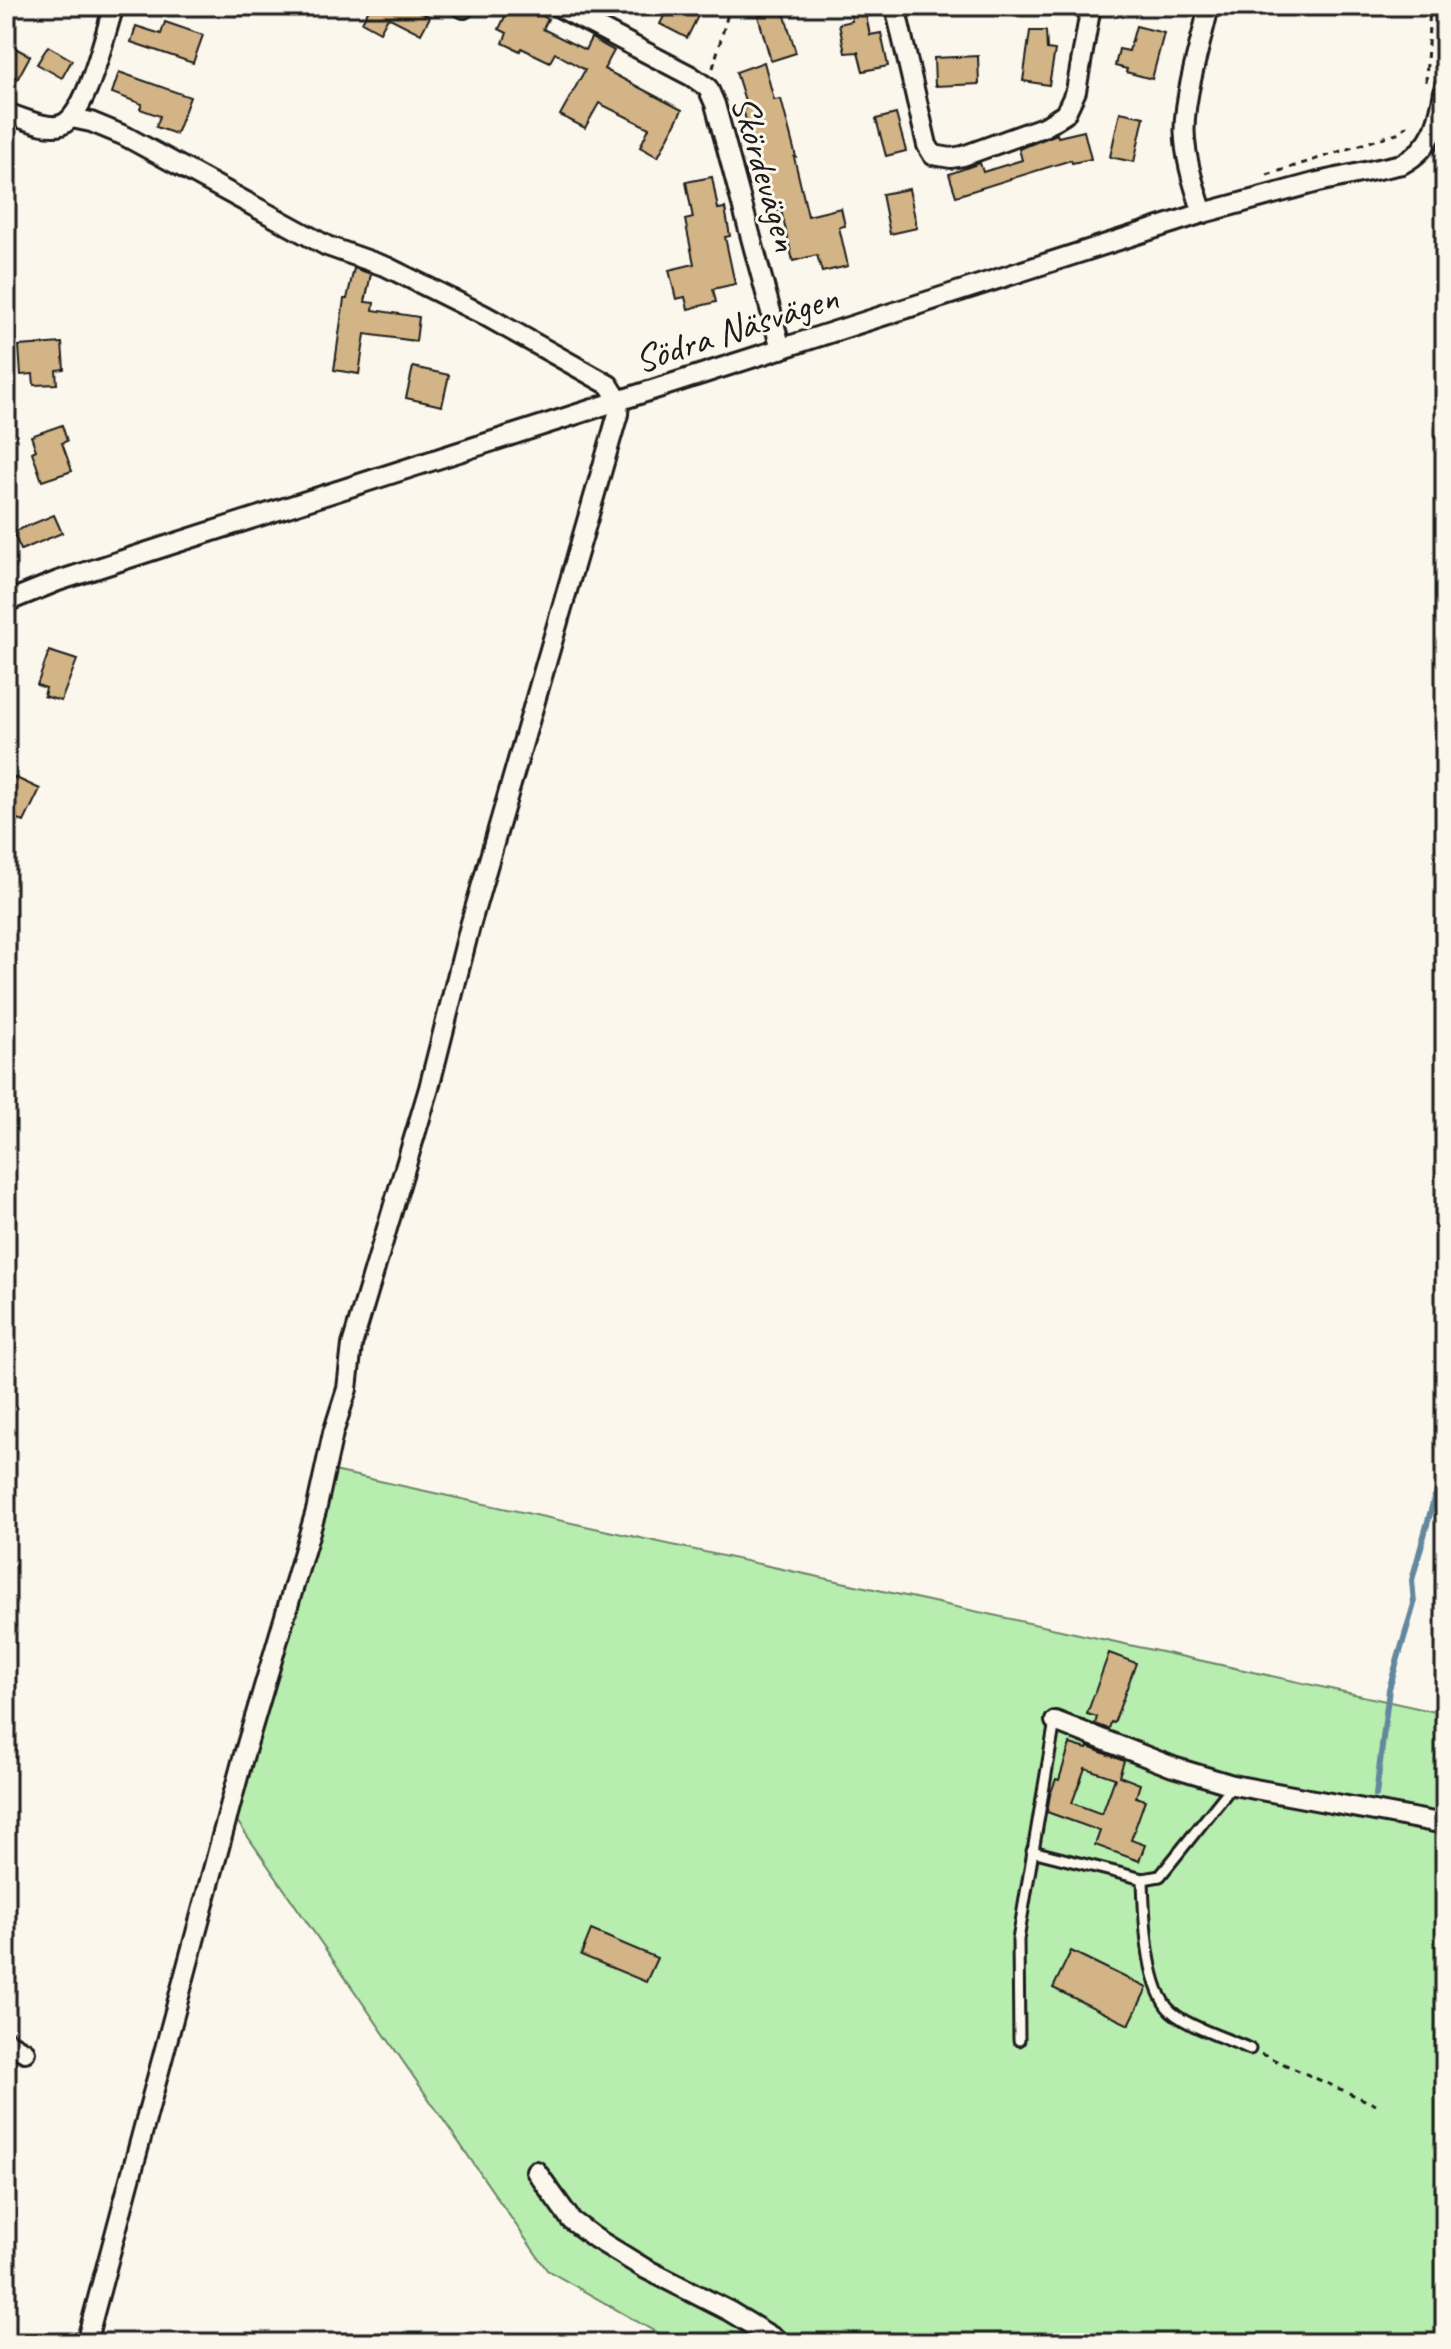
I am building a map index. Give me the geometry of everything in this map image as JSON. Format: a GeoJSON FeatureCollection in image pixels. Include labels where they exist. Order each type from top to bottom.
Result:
{"type":"FeatureCollection","features":[{"type":"Feature","properties":{"kind":"street"},"geometry":{"type":"LineString","coordinates":[[6,113],[46,124],[61,125],[72,118],[83,101],[114,6]]}},
{"type":"Feature","properties":{"kind":"street","name":"Skördevägen"},"geometry":{"type":"LineString","coordinates":[[557,6],[691,76],[708,88],[715,104],[781,349]]}},
{"type":"Feature","properties":{"kind":"street"},"geometry":{"type":"LineString","coordinates":[[895,6],[927,145],[933,155],[951,158],[1046,126],[1065,114],[1076,91],[1091,6]]}},
{"type":"Feature","properties":{"kind":"street"},"geometry":{"type":"LineString","coordinates":[[1203,213],[1189,167],[1184,137],[1187,106],[1209,6]]}},
{"type":"Feature","properties":{"kind":"street","name":"Södra Näsvägen"},"geometry":{"type":"LineString","coordinates":[[6,602],[102,567],[1203,213],[1318,182],[1387,169],[1414,158],[1433,135],[1440,117],[1445,85]]}},
{"type":"Feature","properties":{"kind":"street"},"geometry":{"type":"LineString","coordinates":[[72,118],[125,136],[327,246],[387,267],[484,315],[609,385],[619,401],[618,414],[470,926],[429,1088],[352,1345],[347,1389],[333,1433],[316,1511],[243,1758],[86,2343]]}},
{"type":"Feature","properties":{"kind":"street"},"geometry":{"type":"LineString","coordinates":[[1055,1721],[1173,1767],[1233,1785],[1445,1824]]}},
{"type":"Feature","properties":{"kind":"street"},"geometry":{"type":"LineString","coordinates":[[6,2041],[25,2052]]}},
{"type":"Feature","properties":{"kind":"street"},"geometry":{"type":"LineString","coordinates":[[536,2171],[571,2220],[595,2238],[782,2343]]}},
{"type":"Feature","properties":{"kind":"lane"},"geometry":{"type":"LineString","coordinates":[[1019,2040],[1018,1940],[1055,1721]]}},
{"type":"Feature","properties":{"kind":"lane"},"geometry":{"type":"LineString","coordinates":[[1032,1851],[1143,1879],[1160,1876],[1233,1785]]}},
{"type":"Feature","properties":{"kind":"lane"},"geometry":{"type":"LineString","coordinates":[[1143,1879],[1145,1933],[1155,1980],[1167,2007],[1183,2019],[1250,2049]]}},
{"type":"Feature","properties":{"kind":"path"},"geometry":{"type":"LineString","coordinates":[[708,88],[730,6]]}},
{"type":"Feature","properties":{"kind":"path"},"geometry":{"type":"LineString","coordinates":[[1250,2049],[1376,2105]]}},
{"type":"Feature","properties":{"kind":"green space"},"geometry":{"type":"Polygon","coordinates":[[[334,1471],[1445,1714],[1445,2343],[675,2343],[547,2270],[237,1821],[276,1666],[334,1471]]]}},
{"type":"Feature","properties":{"kind":"building"},"geometry":{"type":"Polygon","coordinates":[[[368,6],[410,6],[430,17],[421,34],[388,17],[380,32],[362,22],[368,6]]]}},
{"type":"Feature","properties":{"kind":"building"},"geometry":{"type":"Polygon","coordinates":[[[510,6],[535,6],[543,10],[541,15],[548,19],[543,29],[585,50],[591,38],[614,51],[604,69],[682,110],[658,157],[640,147],[649,128],[599,103],[585,128],[560,115],[585,70],[555,53],[550,62],[503,43],[507,33],[499,29],[510,6]]]}},
{"type":"Feature","properties":{"kind":"building"},"geometry":{"type":"Polygon","coordinates":[[[669,6],[703,6],[687,38],[660,24],[669,6]]]}},
{"type":"Feature","properties":{"kind":"building"},"geometry":{"type":"Polygon","coordinates":[[[848,6],[864,6],[870,35],[881,33],[888,66],[863,71],[858,52],[845,53],[839,24],[852,21],[848,6]]]}},
{"type":"Feature","properties":{"kind":"building"},"geometry":{"type":"Polygon","coordinates":[[[783,9],[796,53],[771,61],[758,16],[783,9]]]}},
{"type":"Feature","properties":{"kind":"building"},"geometry":{"type":"Polygon","coordinates":[[[165,22],[203,35],[193,63],[131,42],[136,26],[161,34],[165,22]]]}},
{"type":"Feature","properties":{"kind":"building"},"geometry":{"type":"Polygon","coordinates":[[[1136,26],[1164,33],[1152,79],[1115,66],[1119,49],[1129,51],[1136,26]]]}},
{"type":"Feature","properties":{"kind":"building"},"geometry":{"type":"Polygon","coordinates":[[[1030,31],[1046,31],[1047,49],[1055,50],[1049,85],[1023,81],[1030,31]]]}},
{"type":"Feature","properties":{"kind":"building"},"geometry":{"type":"Polygon","coordinates":[[[6,43],[30,56],[6,100],[6,43]]]}},
{"type":"Feature","properties":{"kind":"building"},"geometry":{"type":"Polygon","coordinates":[[[48,46],[72,60],[62,78],[37,64],[48,46]]]}},
{"type":"Feature","properties":{"kind":"building"},"geometry":{"type":"Polygon","coordinates":[[[978,56],[979,84],[935,86],[934,58],[978,56]]]}},
{"type":"Feature","properties":{"kind":"building"},"geometry":{"type":"Polygon","coordinates":[[[764,62],[774,100],[781,99],[808,216],[841,208],[845,226],[839,227],[848,266],[822,272],[817,255],[793,261],[781,210],[770,213],[743,109],[747,107],[736,72],[764,62]]]}},
{"type":"Feature","properties":{"kind":"building"},"geometry":{"type":"Polygon","coordinates":[[[119,72],[190,97],[176,134],[156,127],[160,116],[140,109],[142,104],[112,93],[119,72]]]}},
{"type":"Feature","properties":{"kind":"building"},"geometry":{"type":"Polygon","coordinates":[[[1120,112],[1144,117],[1134,162],[1110,157],[1120,112]]]}},
{"type":"Feature","properties":{"kind":"building"},"geometry":{"type":"Polygon","coordinates":[[[896,114],[906,151],[886,156],[876,119],[896,114]]]}},
{"type":"Feature","properties":{"kind":"building"},"geometry":{"type":"Polygon","coordinates":[[[1084,131],[1091,159],[1072,163],[1071,160],[956,196],[949,174],[980,163],[983,172],[1022,160],[1019,149],[1057,134],[1058,137],[1084,131]]]}},
{"type":"Feature","properties":{"kind":"building"},"geometry":{"type":"Polygon","coordinates":[[[712,177],[718,209],[725,208],[730,236],[725,237],[735,284],[713,289],[716,302],[688,309],[685,297],[676,299],[669,270],[694,264],[685,220],[693,218],[686,182],[712,177]]]}},
{"type":"Feature","properties":{"kind":"building"},"geometry":{"type":"Polygon","coordinates":[[[909,189],[917,228],[890,234],[882,194],[909,189]]]}},
{"type":"Feature","properties":{"kind":"building"},"geometry":{"type":"Polygon","coordinates":[[[354,268],[371,274],[365,302],[374,303],[373,310],[419,317],[416,341],[365,334],[359,374],[334,370],[344,299],[347,299],[354,268]]]}},
{"type":"Feature","properties":{"kind":"building"},"geometry":{"type":"Polygon","coordinates":[[[62,343],[64,369],[56,370],[57,384],[34,385],[33,374],[21,375],[19,346],[62,343]]]}},
{"type":"Feature","properties":{"kind":"building"},"geometry":{"type":"Polygon","coordinates":[[[413,367],[449,375],[442,406],[406,398],[413,367]]]}},
{"type":"Feature","properties":{"kind":"building"},"geometry":{"type":"Polygon","coordinates":[[[62,425],[67,441],[62,443],[72,471],[42,481],[32,452],[36,450],[31,436],[62,425]]]}},
{"type":"Feature","properties":{"kind":"building"},"geometry":{"type":"Polygon","coordinates":[[[54,515],[62,533],[21,550],[13,532],[54,515]]]}},
{"type":"Feature","properties":{"kind":"building"},"geometry":{"type":"Polygon","coordinates":[[[49,651],[77,660],[61,701],[44,696],[46,688],[37,685],[49,651]]]}},
{"type":"Feature","properties":{"kind":"building"},"geometry":{"type":"Polygon","coordinates":[[[14,777],[40,789],[24,822],[6,814],[6,782],[10,784],[14,777]]]}},
{"type":"Feature","properties":{"kind":"building"},"geometry":{"type":"Polygon","coordinates":[[[1109,1653],[1136,1663],[1109,1729],[1095,1724],[1097,1717],[1087,1714],[1109,1653]]]}},
{"type":"Feature","properties":{"kind":"building"},"geometry":{"type":"Polygon","coordinates":[[[1070,1744],[1088,1747],[1124,1761],[1119,1776],[1140,1784],[1136,1797],[1145,1800],[1131,1840],[1145,1845],[1139,1861],[1095,1845],[1100,1831],[1047,1812],[1056,1779],[1059,1780],[1070,1744]],[[1085,1768],[1072,1803],[1102,1814],[1115,1778],[1085,1768]]]}},
{"type":"Feature","properties":{"kind":"building"},"geometry":{"type":"Polygon","coordinates":[[[591,1930],[657,1958],[646,1982],[581,1955],[591,1930]]]}},
{"type":"Feature","properties":{"kind":"building"},"geometry":{"type":"Polygon","coordinates":[[[1071,1951],[1147,1988],[1129,2025],[1053,1988],[1071,1951]]]}},
{"type":"Feature","properties":{"kind":"waterway"},"geometry":{"type":"LineString","coordinates":[[1376,1795],[1389,1689],[1414,1604],[1412,1580],[1434,1499],[1445,1472]]}}]}
